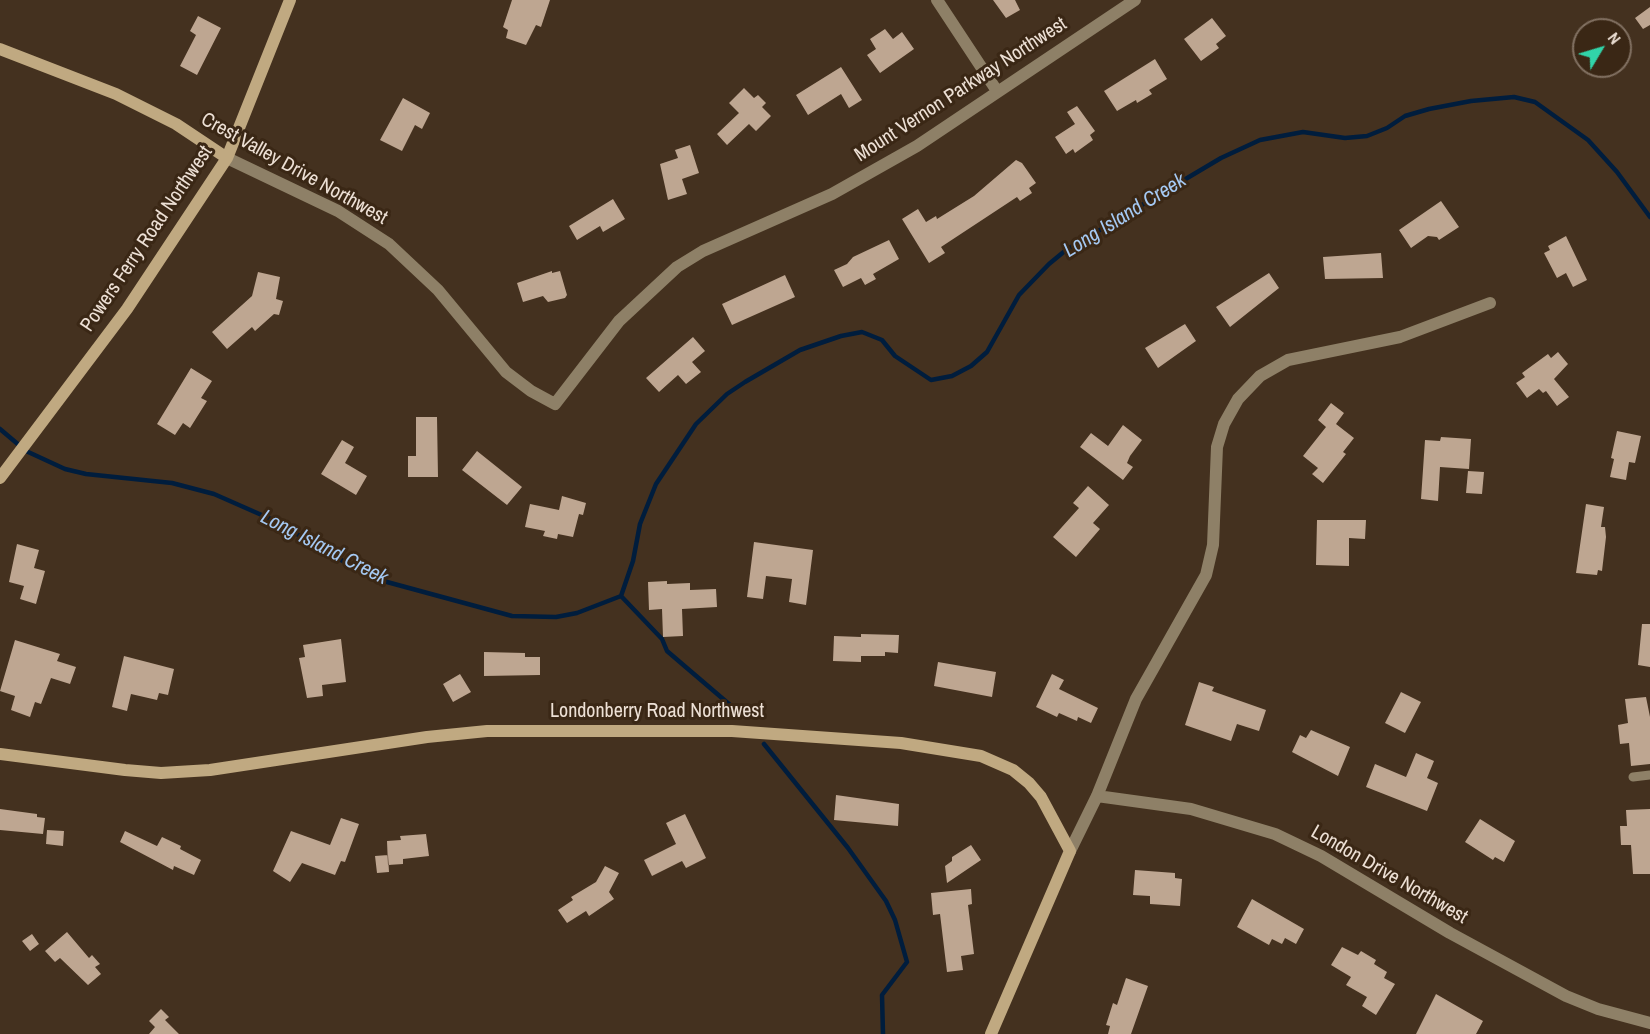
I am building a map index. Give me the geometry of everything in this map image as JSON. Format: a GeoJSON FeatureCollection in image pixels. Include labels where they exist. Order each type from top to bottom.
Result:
{"type":"FeatureCollection","features":[{"type":"Feature","properties":{"kind":"street","name":"Powers Ferry Road Northwest"},"geometry":{"type":"LineString","coordinates":[[0,478],[133,300],[227,158],[290,0]]}},
{"type":"Feature","properties":{"kind":"street"},"geometry":{"type":"LineString","coordinates":[[937,0],[997,91]]}},
{"type":"Feature","properties":{"kind":"street","name":"Mount Vernon Parkway Northwest"},"geometry":{"type":"LineString","coordinates":[[555,404],[620,321],[677,267],[703,251],[832,194],[917,146],[1135,0]]}},
{"type":"Feature","properties":{"kind":"street","name":"Crest Valley Drive Northwest"},"geometry":{"type":"LineString","coordinates":[[0,49],[116,94],[176,124],[227,158],[339,212],[389,244],[438,290],[506,372],[531,391],[555,404]]}},
{"type":"Feature","properties":{"kind":"street"},"geometry":{"type":"LineString","coordinates":[[991,1034],[1070,851],[1097,796],[1136,699],[1206,574],[1213,545],[1217,447],[1224,424],[1238,399],[1260,376],[1288,360],[1400,337],[1490,303]]}},
{"type":"Feature","properties":{"kind":"street","name":"Londonberry Road Northwest"},"geometry":{"type":"LineString","coordinates":[[0,754],[161,772],[210,770],[427,737],[487,731],[732,731],[901,742],[981,756],[1013,770],[1041,796],[1070,851]]}},
{"type":"Feature","properties":{"kind":"street","name":"London Drive Northwest"},"geometry":{"type":"LineString","coordinates":[[1097,796],[1191,809],[1275,834],[1321,856],[1460,938],[1566,996],[1598,1009],[1650,1023]]}},
{"type":"Feature","properties":{"kind":"lane"},"geometry":{"type":"LineString","coordinates":[[1633,777],[1650,775]]}},
{"type":"Feature","properties":{"kind":"building"},"geometry":{"type":"Polygon","coordinates":[[[512,0],[550,0],[541,27],[536,25],[526,45],[506,38],[508,30],[503,27],[512,0]]]}},
{"type":"Feature","properties":{"kind":"building"},"geometry":{"type":"Polygon","coordinates":[[[993,0],[1015,0],[1020,10],[1006,18],[993,0]]]}},
{"type":"Feature","properties":{"kind":"building"},"geometry":{"type":"Polygon","coordinates":[[[1650,7],[1650,25],[1643,29],[1635,18],[1650,7]]]}},
{"type":"Feature","properties":{"kind":"building"},"geometry":{"type":"Polygon","coordinates":[[[198,16],[221,28],[197,75],[180,66],[196,35],[190,31],[198,16]]]}},
{"type":"Feature","properties":{"kind":"building"},"geometry":{"type":"Polygon","coordinates":[[[1212,18],[1226,36],[1216,44],[1219,48],[1201,61],[1184,39],[1212,18]]]}},
{"type":"Feature","properties":{"kind":"building"},"geometry":{"type":"Polygon","coordinates":[[[885,29],[893,39],[902,32],[914,49],[880,73],[867,55],[876,49],[870,39],[885,29]]]}},
{"type":"Feature","properties":{"kind":"building"},"geometry":{"type":"Polygon","coordinates":[[[1155,59],[1167,79],[1149,90],[1152,94],[1117,111],[1104,91],[1155,59]]]}},
{"type":"Feature","properties":{"kind":"building"},"geometry":{"type":"Polygon","coordinates":[[[841,67],[862,100],[849,108],[841,94],[808,115],[796,95],[841,67]]]}},
{"type":"Feature","properties":{"kind":"building"},"geometry":{"type":"Polygon","coordinates":[[[744,88],[754,98],[758,95],[766,103],[762,107],[771,116],[756,131],[749,124],[727,145],[717,134],[739,113],[729,103],[744,88]]]}},
{"type":"Feature","properties":{"kind":"building"},"geometry":{"type":"Polygon","coordinates":[[[403,98],[430,113],[422,129],[415,125],[402,151],[380,140],[403,98]]]}},
{"type":"Feature","properties":{"kind":"building"},"geometry":{"type":"Polygon","coordinates":[[[1077,106],[1095,131],[1090,135],[1093,140],[1075,153],[1073,149],[1066,154],[1055,137],[1075,124],[1067,112],[1077,106]]]}},
{"type":"Feature","properties":{"kind":"building"},"geometry":{"type":"Polygon","coordinates":[[[690,145],[699,173],[682,179],[687,194],[668,200],[660,164],[678,158],[675,150],[690,145]]]}},
{"type":"Feature","properties":{"kind":"building"},"geometry":{"type":"Polygon","coordinates":[[[1016,160],[1022,163],[1036,183],[1029,188],[1032,193],[1020,201],[1017,197],[941,247],[945,253],[929,263],[902,219],[918,209],[926,222],[936,216],[937,219],[974,196],[1016,160]]]}},
{"type":"Feature","properties":{"kind":"building"},"geometry":{"type":"Polygon","coordinates":[[[613,199],[625,219],[603,232],[600,226],[577,240],[569,226],[613,199]]]}},
{"type":"Feature","properties":{"kind":"building"},"geometry":{"type":"Polygon","coordinates":[[[1441,201],[1459,227],[1439,240],[1437,237],[1428,236],[1411,248],[1399,230],[1441,201]]]}},
{"type":"Feature","properties":{"kind":"building"},"geometry":{"type":"Polygon","coordinates":[[[1566,236],[1587,280],[1573,287],[1566,273],[1557,278],[1544,253],[1550,250],[1548,246],[1566,236]]]}},
{"type":"Feature","properties":{"kind":"building"},"geometry":{"type":"Polygon","coordinates":[[[889,240],[899,259],[873,274],[876,279],[865,285],[861,278],[843,287],[834,270],[847,264],[853,257],[889,240]]]}},
{"type":"Feature","properties":{"kind":"building"},"geometry":{"type":"Polygon","coordinates":[[[1381,253],[1383,278],[1325,279],[1323,257],[1381,253]]]}},
{"type":"Feature","properties":{"kind":"building"},"geometry":{"type":"Polygon","coordinates":[[[552,271],[552,273],[560,271],[567,295],[565,298],[548,302],[543,296],[523,302],[517,283],[552,271]]]}},
{"type":"Feature","properties":{"kind":"building"},"geometry":{"type":"Polygon","coordinates":[[[258,272],[280,277],[276,299],[283,301],[279,315],[274,314],[255,331],[252,327],[227,349],[212,332],[252,296],[258,272]]]}},
{"type":"Feature","properties":{"kind":"building"},"geometry":{"type":"Polygon","coordinates":[[[1269,273],[1279,288],[1230,327],[1216,307],[1269,273]]]}},
{"type":"Feature","properties":{"kind":"building"},"geometry":{"type":"Polygon","coordinates":[[[785,275],[795,297],[732,325],[722,304],[785,275]]]}},
{"type":"Feature","properties":{"kind":"building"},"geometry":{"type":"Polygon","coordinates":[[[1185,324],[1196,341],[1158,368],[1145,348],[1185,324]]]}},
{"type":"Feature","properties":{"kind":"building"},"geometry":{"type":"Polygon","coordinates":[[[693,337],[705,351],[692,362],[701,372],[686,384],[678,375],[659,392],[646,378],[693,337]]]}},
{"type":"Feature","properties":{"kind":"building"},"geometry":{"type":"Polygon","coordinates":[[[1558,352],[1568,364],[1554,379],[1569,397],[1557,406],[1546,391],[1543,393],[1539,389],[1527,398],[1516,383],[1525,377],[1522,373],[1548,354],[1551,358],[1558,352]]]}},
{"type":"Feature","properties":{"kind":"building"},"geometry":{"type":"Polygon","coordinates":[[[191,368],[212,381],[201,398],[207,401],[190,428],[183,423],[175,435],[157,424],[191,368]]]}},
{"type":"Feature","properties":{"kind":"building"},"geometry":{"type":"Polygon","coordinates":[[[1331,403],[1344,413],[1336,424],[1354,438],[1343,452],[1346,454],[1323,483],[1312,474],[1318,468],[1303,456],[1326,427],[1318,420],[1331,403]]]}},
{"type":"Feature","properties":{"kind":"building"},"geometry":{"type":"Polygon","coordinates":[[[416,417],[437,417],[438,477],[408,477],[408,456],[416,456],[416,417]]]}},
{"type":"Feature","properties":{"kind":"building"},"geometry":{"type":"Polygon","coordinates":[[[1123,425],[1142,440],[1130,456],[1127,463],[1133,467],[1123,480],[1080,447],[1091,433],[1108,446],[1123,425]]]}},
{"type":"Feature","properties":{"kind":"building"},"geometry":{"type":"Polygon","coordinates":[[[1617,431],[1641,436],[1635,463],[1629,462],[1626,480],[1610,477],[1614,459],[1611,458],[1617,431]]]}},
{"type":"Feature","properties":{"kind":"building"},"geometry":{"type":"Polygon","coordinates":[[[1441,437],[1471,439],[1469,469],[1440,467],[1438,501],[1421,499],[1425,440],[1440,441],[1441,437]]]}},
{"type":"Feature","properties":{"kind":"building"},"geometry":{"type":"Polygon","coordinates":[[[342,440],[354,447],[345,463],[367,476],[356,495],[321,474],[342,440]]]}},
{"type":"Feature","properties":{"kind":"building"},"geometry":{"type":"Polygon","coordinates":[[[477,451],[522,487],[507,505],[462,470],[477,451]]]}},
{"type":"Feature","properties":{"kind":"building"},"geometry":{"type":"Polygon","coordinates":[[[1468,471],[1484,472],[1482,494],[1466,493],[1468,471]]]}},
{"type":"Feature","properties":{"kind":"building"},"geometry":{"type":"Polygon","coordinates":[[[1088,486],[1109,505],[1093,523],[1100,529],[1076,557],[1053,537],[1079,508],[1073,503],[1088,486]]]}},
{"type":"Feature","properties":{"kind":"building"},"geometry":{"type":"Polygon","coordinates":[[[562,496],[586,503],[583,515],[579,514],[573,537],[558,534],[557,539],[543,536],[545,531],[525,527],[530,504],[559,510],[562,496]]]}},
{"type":"Feature","properties":{"kind":"building"},"geometry":{"type":"Polygon","coordinates":[[[1586,504],[1604,507],[1601,527],[1605,527],[1606,537],[1602,571],[1598,570],[1597,575],[1576,573],[1586,504]]]}},
{"type":"Feature","properties":{"kind":"building"},"geometry":{"type":"Polygon","coordinates":[[[1317,520],[1366,520],[1365,539],[1349,538],[1349,566],[1316,565],[1317,520]]]}},
{"type":"Feature","properties":{"kind":"building"},"geometry":{"type":"Polygon","coordinates":[[[754,542],[813,550],[806,605],[789,602],[792,579],[766,576],[763,599],[747,597],[754,542]]]}},
{"type":"Feature","properties":{"kind":"building"},"geometry":{"type":"Polygon","coordinates":[[[17,544],[39,550],[34,568],[45,571],[36,604],[20,599],[24,586],[9,582],[17,544]]]}},
{"type":"Feature","properties":{"kind":"building"},"geometry":{"type":"Polygon","coordinates":[[[667,581],[667,584],[690,583],[690,590],[716,589],[717,607],[682,609],[683,636],[663,637],[662,609],[649,610],[648,582],[667,581]]]}},
{"type":"Feature","properties":{"kind":"building"},"geometry":{"type":"Polygon","coordinates":[[[1642,624],[1650,624],[1650,667],[1638,665],[1642,624]]]}},
{"type":"Feature","properties":{"kind":"building"},"geometry":{"type":"Polygon","coordinates":[[[861,634],[899,635],[898,653],[885,652],[885,656],[861,656],[861,662],[833,661],[834,636],[861,637],[861,634]]]}},
{"type":"Feature","properties":{"kind":"building"},"geometry":{"type":"Polygon","coordinates":[[[341,639],[346,682],[322,685],[323,696],[307,698],[299,658],[305,657],[303,645],[341,639]]]}},
{"type":"Feature","properties":{"kind":"building"},"geometry":{"type":"Polygon","coordinates":[[[15,640],[60,654],[57,661],[76,667],[70,684],[51,678],[41,704],[35,702],[30,717],[11,710],[15,696],[0,691],[15,640]]]}},
{"type":"Feature","properties":{"kind":"building"},"geometry":{"type":"Polygon","coordinates":[[[484,652],[525,653],[525,657],[540,657],[540,675],[484,676],[484,652]]]}},
{"type":"Feature","properties":{"kind":"building"},"geometry":{"type":"Polygon","coordinates":[[[124,656],[174,669],[168,695],[159,693],[157,700],[131,694],[127,711],[112,707],[124,656]]]}},
{"type":"Feature","properties":{"kind":"building"},"geometry":{"type":"Polygon","coordinates":[[[938,662],[996,672],[992,697],[934,686],[938,662]]]}},
{"type":"Feature","properties":{"kind":"building"},"geometry":{"type":"Polygon","coordinates":[[[460,674],[471,692],[453,702],[443,684],[460,674]]]}},
{"type":"Feature","properties":{"kind":"building"},"geometry":{"type":"Polygon","coordinates":[[[1052,674],[1064,680],[1059,689],[1098,708],[1091,723],[1078,717],[1077,721],[1059,713],[1057,717],[1036,707],[1052,674]]]}},
{"type":"Feature","properties":{"kind":"building"},"geometry":{"type":"Polygon","coordinates":[[[1199,682],[1214,687],[1212,691],[1266,710],[1259,731],[1237,724],[1231,741],[1185,725],[1199,682]]]}},
{"type":"Feature","properties":{"kind":"building"},"geometry":{"type":"Polygon","coordinates":[[[1401,692],[1421,702],[1405,733],[1385,723],[1401,692]]]}},
{"type":"Feature","properties":{"kind":"building"},"geometry":{"type":"Polygon","coordinates":[[[1646,697],[1650,717],[1650,764],[1631,766],[1629,743],[1620,744],[1618,725],[1628,723],[1625,699],[1646,697]]]}},
{"type":"Feature","properties":{"kind":"building"},"geometry":{"type":"Polygon","coordinates":[[[1311,730],[1350,747],[1338,776],[1292,752],[1300,735],[1306,738],[1311,730]]]}},
{"type":"Feature","properties":{"kind":"building"},"geometry":{"type":"Polygon","coordinates":[[[1416,753],[1434,761],[1427,778],[1438,783],[1427,811],[1366,787],[1375,764],[1406,777],[1416,753]]]}},
{"type":"Feature","properties":{"kind":"building"},"geometry":{"type":"Polygon","coordinates":[[[836,795],[899,804],[898,826],[834,820],[836,795]]]}},
{"type":"Feature","properties":{"kind":"building"},"geometry":{"type":"Polygon","coordinates":[[[0,809],[37,814],[37,817],[45,818],[43,834],[0,830],[0,809]]]}},
{"type":"Feature","properties":{"kind":"building"},"geometry":{"type":"Polygon","coordinates":[[[1650,809],[1650,874],[1633,874],[1631,845],[1621,845],[1620,826],[1627,826],[1626,810],[1650,809]]]}},
{"type":"Feature","properties":{"kind":"building"},"geometry":{"type":"Polygon","coordinates":[[[685,814],[706,858],[686,868],[682,861],[652,876],[644,860],[676,844],[666,823],[685,814]]]}},
{"type":"Feature","properties":{"kind":"building"},"geometry":{"type":"Polygon","coordinates":[[[341,818],[359,824],[345,862],[341,861],[335,875],[302,863],[290,882],[273,871],[291,831],[330,845],[341,818]]]}},
{"type":"Feature","properties":{"kind":"building"},"geometry":{"type":"Polygon","coordinates":[[[1480,819],[1515,841],[1504,862],[1495,857],[1493,860],[1465,842],[1480,819]]]}},
{"type":"Feature","properties":{"kind":"building"},"geometry":{"type":"Polygon","coordinates":[[[47,830],[64,831],[63,846],[46,844],[47,830]]]}},
{"type":"Feature","properties":{"kind":"building"},"geometry":{"type":"Polygon","coordinates":[[[125,831],[157,846],[162,837],[181,846],[180,849],[201,860],[194,875],[174,866],[173,870],[120,842],[125,831]]]}},
{"type":"Feature","properties":{"kind":"building"},"geometry":{"type":"Polygon","coordinates":[[[426,834],[429,856],[403,859],[403,864],[388,865],[387,841],[401,840],[400,836],[426,834]]]}},
{"type":"Feature","properties":{"kind":"building"},"geometry":{"type":"Polygon","coordinates":[[[971,845],[981,860],[947,883],[945,866],[952,861],[952,857],[971,845]]]}},
{"type":"Feature","properties":{"kind":"building"},"geometry":{"type":"Polygon","coordinates":[[[388,855],[389,872],[377,873],[375,856],[388,855]]]}},
{"type":"Feature","properties":{"kind":"building"},"geometry":{"type":"Polygon","coordinates":[[[605,866],[619,873],[609,892],[614,899],[589,916],[586,911],[567,923],[558,910],[573,900],[571,897],[596,882],[605,866]]]}},
{"type":"Feature","properties":{"kind":"building"},"geometry":{"type":"Polygon","coordinates":[[[1135,870],[1175,873],[1175,878],[1182,879],[1180,906],[1150,904],[1150,896],[1133,895],[1135,870]]]}},
{"type":"Feature","properties":{"kind":"building"},"geometry":{"type":"Polygon","coordinates":[[[971,889],[972,904],[968,905],[974,954],[961,956],[963,970],[947,972],[940,914],[933,915],[931,893],[971,889]]]}},
{"type":"Feature","properties":{"kind":"building"},"geometry":{"type":"Polygon","coordinates":[[[1252,899],[1304,929],[1296,944],[1285,938],[1282,944],[1272,939],[1269,945],[1237,927],[1252,899]]]}},
{"type":"Feature","properties":{"kind":"building"},"geometry":{"type":"Polygon","coordinates":[[[67,932],[89,958],[92,955],[100,964],[95,967],[101,974],[88,985],[60,958],[55,962],[45,951],[67,932]]]}},
{"type":"Feature","properties":{"kind":"building"},"geometry":{"type":"Polygon","coordinates":[[[32,934],[39,944],[30,951],[22,941],[32,934]]]}},
{"type":"Feature","properties":{"kind":"building"},"geometry":{"type":"Polygon","coordinates":[[[1342,947],[1358,955],[1361,951],[1376,960],[1374,964],[1387,972],[1384,978],[1395,984],[1376,1015],[1362,1006],[1367,997],[1346,985],[1351,977],[1331,965],[1342,947]]]}},
{"type":"Feature","properties":{"kind":"building"},"geometry":{"type":"Polygon","coordinates":[[[1126,978],[1148,986],[1131,1034],[1108,1034],[1110,1026],[1106,1025],[1113,1003],[1117,1005],[1126,978]]]}},
{"type":"Feature","properties":{"kind":"building"},"geometry":{"type":"Polygon","coordinates":[[[1436,994],[1483,1021],[1476,1034],[1416,1034],[1436,994]]]}},
{"type":"Feature","properties":{"kind":"building"},"geometry":{"type":"Polygon","coordinates":[[[161,1009],[169,1017],[165,1020],[179,1034],[149,1034],[155,1027],[149,1021],[161,1009]]]}},
{"type":"Feature","properties":{"kind":"waterway","name":"Long Island Creek"},"geometry":{"type":"LineString","coordinates":[[0,429],[26,451],[65,469],[86,474],[172,483],[214,494],[273,520],[348,564],[387,582],[512,616],[556,617],[577,613],[621,596],[633,561],[640,524],[656,484],[696,424],[727,394],[800,350],[841,336],[862,332],[882,340],[895,356],[931,380],[952,376],[971,366],[987,352],[1019,295],[1066,250],[1221,158],[1260,140],[1303,132],[1345,138],[1367,136],[1387,128],[1405,116],[1429,109],[1471,101],[1514,97],[1535,102],[1588,140],[1617,172],[1650,217]]}},
{"type":"Feature","properties":{"kind":"waterway"},"geometry":{"type":"LineString","coordinates":[[621,596],[662,639],[667,651],[736,710]]}},
{"type":"Feature","properties":{"kind":"waterway"},"geometry":{"type":"LineString","coordinates":[[764,744],[848,848],[886,901],[895,920],[907,962],[882,995],[883,1034]]}}]}
